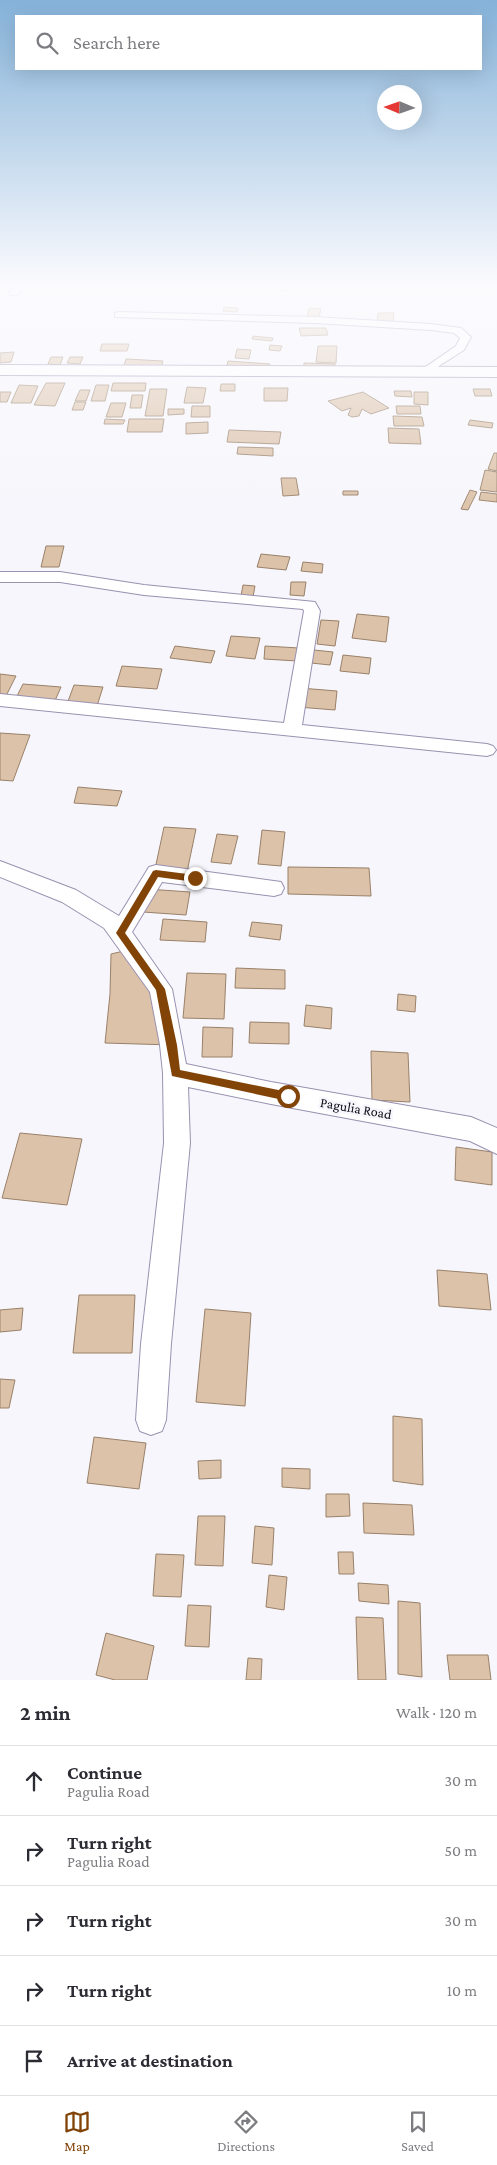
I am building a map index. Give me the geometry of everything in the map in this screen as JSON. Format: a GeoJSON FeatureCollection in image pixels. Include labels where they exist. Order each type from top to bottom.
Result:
{"type":"FeatureCollection","features":[{"type":"Feature","properties":{"kind":"highway"},"geometry":{"type":"LineString","coordinates":[[0,370],[497,372]]}},
{"type":"Feature","properties":{"kind":"street"},"geometry":{"type":"LineString","coordinates":[[425,372],[442,360]]}},
{"type":"Feature","properties":{"kind":"street"},"geometry":{"type":"LineString","coordinates":[[0,576],[60,577],[144,590],[309,605],[312,611],[292,730]]}},
{"type":"Feature","properties":{"kind":"street"},"geometry":{"type":"LineString","coordinates":[[0,700],[487,750]]}},
{"type":"Feature","properties":{"kind":"street"},"geometry":{"type":"LineString","coordinates":[[0,869],[69,896],[112,922],[161,989],[172,1045],[175,1073],[177,1143],[156,1344],[151,1420]]}},
{"type":"Feature","properties":{"kind":"street"},"geometry":{"type":"LineString","coordinates":[[120,933],[156,874],[274,888]]}},
{"type":"Feature","properties":{"kind":"street","name":"Pagulia Road"},"geometry":{"type":"LineString","coordinates":[[175,1073],[271,1094],[471,1129],[497,1141]]}},
{"type":"Feature","properties":{"kind":"building"},"geometry":{"type":"Polygon","coordinates":[[[0,360],[11,360],[11,362],[0,363],[0,360]]]}},
{"type":"Feature","properties":{"kind":"building"},"geometry":{"type":"Polygon","coordinates":[[[50,360],[62,360],[60,365],[48,364],[50,360]]]}},
{"type":"Feature","properties":{"kind":"building"},"geometry":{"type":"Polygon","coordinates":[[[68,360],[82,360],[80,364],[67,363],[68,360]]]}},
{"type":"Feature","properties":{"kind":"building"},"geometry":{"type":"Polygon","coordinates":[[[126,360],[163,361],[161,367],[124,366],[126,360]]]}},
{"type":"Feature","properties":{"kind":"building"},"geometry":{"type":"Polygon","coordinates":[[[316,360],[336,360],[336,363],[316,362],[316,360]]]}},
{"type":"Feature","properties":{"kind":"building"},"geometry":{"type":"Polygon","coordinates":[[[228,361],[270,364],[269,368],[227,365],[228,361]]]}},
{"type":"Feature","properties":{"kind":"building"},"geometry":{"type":"Polygon","coordinates":[[[304,363],[335,364],[335,368],[304,367],[304,363]]]}},
{"type":"Feature","properties":{"kind":"building"},"geometry":{"type":"Polygon","coordinates":[[[46,383],[65,383],[55,406],[34,405],[46,383]]]}},
{"type":"Feature","properties":{"kind":"building"},"geometry":{"type":"Polygon","coordinates":[[[113,383],[146,383],[145,391],[111,391],[113,383]]]}},
{"type":"Feature","properties":{"kind":"building"},"geometry":{"type":"Polygon","coordinates":[[[221,384],[235,384],[235,391],[220,391],[221,384]]]}},
{"type":"Feature","properties":{"kind":"building"},"geometry":{"type":"Polygon","coordinates":[[[19,385],[38,386],[31,403],[11,403],[19,385]]]}},
{"type":"Feature","properties":{"kind":"building"},"geometry":{"type":"Polygon","coordinates":[[[96,385],[109,385],[105,401],[91,401],[96,385]]]}},
{"type":"Feature","properties":{"kind":"building"},"geometry":{"type":"Polygon","coordinates":[[[187,387],[206,388],[203,403],[184,403],[187,387]]]}},
{"type":"Feature","properties":{"kind":"building"},"geometry":{"type":"Polygon","coordinates":[[[264,388],[288,388],[287,401],[264,401],[264,388]]]}},
{"type":"Feature","properties":{"kind":"building"},"geometry":{"type":"Polygon","coordinates":[[[150,389],[167,389],[163,416],[145,416],[150,389]]]}},
{"type":"Feature","properties":{"kind":"building"},"geometry":{"type":"Polygon","coordinates":[[[473,389],[490,389],[492,396],[475,396],[473,389]]]}},
{"type":"Feature","properties":{"kind":"building"},"geometry":{"type":"Polygon","coordinates":[[[80,390],[90,390],[86,401],[75,401],[80,390]]]}},
{"type":"Feature","properties":{"kind":"building"},"geometry":{"type":"Polygon","coordinates":[[[394,391],[411,391],[412,397],[395,396],[394,391]]]}},
{"type":"Feature","properties":{"kind":"building"},"geometry":{"type":"Polygon","coordinates":[[[0,392],[11,392],[7,402],[0,402],[0,392]]]}},
{"type":"Feature","properties":{"kind":"building"},"geometry":{"type":"Polygon","coordinates":[[[363,392],[389,408],[371,414],[362,409],[359,416],[352,417],[348,415],[351,408],[342,411],[328,401],[363,392]]]}},
{"type":"Feature","properties":{"kind":"building"},"geometry":{"type":"Polygon","coordinates":[[[414,392],[428,392],[428,405],[414,404],[414,392]]]}},
{"type":"Feature","properties":{"kind":"building"},"geometry":{"type":"Polygon","coordinates":[[[132,395],[143,395],[141,408],[130,408],[132,395]]]}},
{"type":"Feature","properties":{"kind":"building"},"geometry":{"type":"Polygon","coordinates":[[[75,402],[86,402],[83,410],[72,410],[75,402]]]}},
{"type":"Feature","properties":{"kind":"building"},"geometry":{"type":"Polygon","coordinates":[[[111,403],[126,403],[122,417],[106,417],[111,403]]]}},
{"type":"Feature","properties":{"kind":"building"},"geometry":{"type":"Polygon","coordinates":[[[192,406],[210,406],[210,417],[191,417],[192,406]]]}},
{"type":"Feature","properties":{"kind":"building"},"geometry":{"type":"Polygon","coordinates":[[[396,406],[420,406],[421,414],[397,414],[396,406]]]}},
{"type":"Feature","properties":{"kind":"building"},"geometry":{"type":"Polygon","coordinates":[[[168,409],[184,409],[184,414],[168,415],[168,409]]]}},
{"type":"Feature","properties":{"kind":"building"},"geometry":{"type":"Polygon","coordinates":[[[393,416],[422,417],[424,426],[394,426],[393,416]]]}},
{"type":"Feature","properties":{"kind":"building"},"geometry":{"type":"Polygon","coordinates":[[[105,419],[125,420],[123,424],[104,424],[105,419]]]}},
{"type":"Feature","properties":{"kind":"building"},"geometry":{"type":"Polygon","coordinates":[[[129,419],[164,419],[162,432],[127,432],[129,419]]]}},
{"type":"Feature","properties":{"kind":"building"},"geometry":{"type":"Polygon","coordinates":[[[470,420],[493,423],[492,428],[468,425],[470,420]]]}},
{"type":"Feature","properties":{"kind":"building"},"geometry":{"type":"Polygon","coordinates":[[[208,422],[208,433],[186,434],[186,423],[208,422]]]}},
{"type":"Feature","properties":{"kind":"building"},"geometry":{"type":"Polygon","coordinates":[[[388,428],[419,429],[421,444],[389,443],[388,428]]]}},
{"type":"Feature","properties":{"kind":"building"},"geometry":{"type":"Polygon","coordinates":[[[229,430],[281,432],[279,444],[227,442],[229,430]]]}},
{"type":"Feature","properties":{"kind":"building"},"geometry":{"type":"Polygon","coordinates":[[[238,447],[273,448],[273,456],[237,454],[238,447]]]}},
{"type":"Feature","properties":{"kind":"building"},"geometry":{"type":"Polygon","coordinates":[[[494,453],[497,453],[497,471],[488,469],[494,453]]]}},
{"type":"Feature","properties":{"kind":"building"},"geometry":{"type":"Polygon","coordinates":[[[485,470],[497,472],[497,492],[480,490],[485,470]]]}},
{"type":"Feature","properties":{"kind":"building"},"geometry":{"type":"Polygon","coordinates":[[[281,478],[296,478],[299,495],[283,496],[281,478]]]}},
{"type":"Feature","properties":{"kind":"building"},"geometry":{"type":"Polygon","coordinates":[[[470,490],[477,492],[468,510],[461,509],[470,490]]]}},
{"type":"Feature","properties":{"kind":"building"},"geometry":{"type":"Polygon","coordinates":[[[343,491],[358,491],[358,495],[343,495],[343,491]]]}},
{"type":"Feature","properties":{"kind":"building"},"geometry":{"type":"Polygon","coordinates":[[[481,492],[497,494],[497,502],[479,500],[481,492]]]}},
{"type":"Feature","properties":{"kind":"building"},"geometry":{"type":"Polygon","coordinates":[[[46,546],[64,546],[59,567],[41,567],[46,546]]]}},
{"type":"Feature","properties":{"kind":"building"},"geometry":{"type":"Polygon","coordinates":[[[261,554],[290,557],[286,570],[257,567],[261,554]]]}},
{"type":"Feature","properties":{"kind":"building"},"geometry":{"type":"Polygon","coordinates":[[[303,562],[323,564],[322,573],[301,571],[303,562]]]}},
{"type":"Feature","properties":{"kind":"building"},"geometry":{"type":"Polygon","coordinates":[[[291,582],[306,582],[304,596],[290,595],[291,582]]]}},
{"type":"Feature","properties":{"kind":"building"},"geometry":{"type":"Polygon","coordinates":[[[243,585],[255,586],[253,597],[241,596],[243,585]]]}},
{"type":"Feature","properties":{"kind":"building"},"geometry":{"type":"Polygon","coordinates":[[[357,614],[389,617],[386,642],[352,638],[357,614]]]}},
{"type":"Feature","properties":{"kind":"building"},"geometry":{"type":"Polygon","coordinates":[[[321,620],[339,621],[335,646],[317,644],[321,620]]]}},
{"type":"Feature","properties":{"kind":"building"},"geometry":{"type":"Polygon","coordinates":[[[231,636],[260,638],[255,659],[226,656],[231,636]]]}},
{"type":"Feature","properties":{"kind":"building"},"geometry":{"type":"Polygon","coordinates":[[[175,646],[215,651],[211,663],[170,658],[175,646]]]}},
{"type":"Feature","properties":{"kind":"building"},"geometry":{"type":"Polygon","coordinates":[[[265,646],[299,648],[297,661],[264,659],[265,646]]]}},
{"type":"Feature","properties":{"kind":"building"},"geometry":{"type":"Polygon","coordinates":[[[314,650],[333,652],[330,665],[311,663],[314,650]]]}},
{"type":"Feature","properties":{"kind":"building"},"geometry":{"type":"Polygon","coordinates":[[[343,655],[371,658],[369,674],[340,671],[343,655]]]}},
{"type":"Feature","properties":{"kind":"building"},"geometry":{"type":"Polygon","coordinates":[[[122,666],[162,669],[157,689],[116,686],[122,666]]]}},
{"type":"Feature","properties":{"kind":"building"},"geometry":{"type":"Polygon","coordinates":[[[0,674],[16,676],[4,700],[0,700],[0,674]]]}},
{"type":"Feature","properties":{"kind":"building"},"geometry":{"type":"Polygon","coordinates":[[[23,684],[61,687],[54,703],[15,700],[23,684]]]}},
{"type":"Feature","properties":{"kind":"building"},"geometry":{"type":"Polygon","coordinates":[[[74,685],[103,687],[97,706],[67,704],[74,685]]]}},
{"type":"Feature","properties":{"kind":"building"},"geometry":{"type":"Polygon","coordinates":[[[300,688],[337,691],[335,710],[298,707],[300,688]]]}},
{"type":"Feature","properties":{"kind":"building"},"geometry":{"type":"Polygon","coordinates":[[[0,733],[30,735],[13,781],[0,780],[0,733]]]}},
{"type":"Feature","properties":{"kind":"building"},"geometry":{"type":"Polygon","coordinates":[[[78,787],[122,791],[117,806],[74,803],[78,787]]]}},
{"type":"Feature","properties":{"kind":"building"},"geometry":{"type":"Polygon","coordinates":[[[164,827],[196,829],[187,872],[155,869],[164,827]]]}},
{"type":"Feature","properties":{"kind":"building"},"geometry":{"type":"Polygon","coordinates":[[[262,830],[285,832],[281,866],[258,864],[262,830]]]}},
{"type":"Feature","properties":{"kind":"building"},"geometry":{"type":"Polygon","coordinates":[[[217,834],[238,836],[231,864],[211,862],[217,834]]]}},
{"type":"Feature","properties":{"kind":"building"},"geometry":{"type":"Polygon","coordinates":[[[288,867],[369,868],[371,896],[288,894],[288,867]]]}},
{"type":"Feature","properties":{"kind":"building"},"geometry":{"type":"Polygon","coordinates":[[[147,889],[190,892],[186,915],[143,912],[147,889]]]}},
{"type":"Feature","properties":{"kind":"building"},"geometry":{"type":"Polygon","coordinates":[[[163,919],[207,922],[205,942],[160,940],[163,919]]]}},
{"type":"Feature","properties":{"kind":"building"},"geometry":{"type":"Polygon","coordinates":[[[252,922],[282,925],[280,940],[249,936],[252,922]]]}},
{"type":"Feature","properties":{"kind":"building"},"geometry":{"type":"Polygon","coordinates":[[[132,949],[172,1045],[105,1043],[110,994],[111,954],[132,949]]]}},
{"type":"Feature","properties":{"kind":"building"},"geometry":{"type":"Polygon","coordinates":[[[236,968],[285,970],[285,989],[235,988],[236,968]]]}},
{"type":"Feature","properties":{"kind":"building"},"geometry":{"type":"Polygon","coordinates":[[[187,973],[226,974],[224,1019],[183,1018],[187,973]]]}},
{"type":"Feature","properties":{"kind":"building"},"geometry":{"type":"Polygon","coordinates":[[[398,994],[416,996],[415,1012],[397,1010],[398,994]]]}},
{"type":"Feature","properties":{"kind":"building"},"geometry":{"type":"Polygon","coordinates":[[[306,1005],[332,1008],[331,1029],[304,1026],[306,1005]]]}},
{"type":"Feature","properties":{"kind":"building"},"geometry":{"type":"Polygon","coordinates":[[[250,1022],[289,1023],[289,1044],[249,1043],[250,1022]]]}},
{"type":"Feature","properties":{"kind":"building"},"geometry":{"type":"Polygon","coordinates":[[[203,1027],[233,1028],[232,1057],[202,1057],[203,1027]]]}},
{"type":"Feature","properties":{"kind":"building"},"geometry":{"type":"Polygon","coordinates":[[[371,1051],[408,1053],[410,1102],[372,1100],[371,1051]]]}},
{"type":"Feature","properties":{"kind":"building"},"geometry":{"type":"Polygon","coordinates":[[[20,1133],[82,1139],[67,1205],[2,1198],[20,1133]]]}},
{"type":"Feature","properties":{"kind":"building"},"geometry":{"type":"Polygon","coordinates":[[[456,1147],[492,1152],[492,1185],[455,1180],[456,1147]]]}},
{"type":"Feature","properties":{"kind":"building"},"geometry":{"type":"Polygon","coordinates":[[[437,1270],[487,1274],[491,1310],[439,1306],[437,1270]]]}},
{"type":"Feature","properties":{"kind":"building"},"geometry":{"type":"Polygon","coordinates":[[[79,1295],[135,1295],[132,1353],[73,1353],[79,1295]]]}},
{"type":"Feature","properties":{"kind":"building"},"geometry":{"type":"Polygon","coordinates":[[[23,1308],[21,1330],[0,1332],[0,1310],[23,1308]]]}},
{"type":"Feature","properties":{"kind":"building"},"geometry":{"type":"Polygon","coordinates":[[[205,1309],[251,1313],[245,1406],[196,1402],[205,1309]]]}},
{"type":"Feature","properties":{"kind":"building"},"geometry":{"type":"Polygon","coordinates":[[[0,1379],[15,1380],[9,1408],[0,1408],[0,1379]]]}},
{"type":"Feature","properties":{"kind":"building"},"geometry":{"type":"Polygon","coordinates":[[[393,1416],[422,1419],[423,1485],[393,1481],[393,1416]]]}},
{"type":"Feature","properties":{"kind":"building"},"geometry":{"type":"Polygon","coordinates":[[[94,1437],[146,1443],[139,1489],[87,1483],[94,1437]]]}},
{"type":"Feature","properties":{"kind":"building"},"geometry":{"type":"Polygon","coordinates":[[[221,1460],[221,1478],[199,1479],[198,1461],[221,1460]]]}},
{"type":"Feature","properties":{"kind":"building"},"geometry":{"type":"Polygon","coordinates":[[[282,1468],[310,1469],[310,1489],[282,1487],[282,1468]]]}},
{"type":"Feature","properties":{"kind":"building"},"geometry":{"type":"Polygon","coordinates":[[[326,1494],[349,1494],[350,1516],[326,1517],[326,1494]]]}},
{"type":"Feature","properties":{"kind":"building"},"geometry":{"type":"Polygon","coordinates":[[[363,1503],[412,1505],[414,1535],[364,1533],[363,1503]]]}},
{"type":"Feature","properties":{"kind":"building"},"geometry":{"type":"Polygon","coordinates":[[[198,1516],[225,1516],[223,1566],[195,1565],[198,1516]]]}},
{"type":"Feature","properties":{"kind":"building"},"geometry":{"type":"Polygon","coordinates":[[[255,1526],[274,1528],[272,1565],[252,1563],[255,1526]]]}},
{"type":"Feature","properties":{"kind":"building"},"geometry":{"type":"Polygon","coordinates":[[[338,1552],[353,1552],[354,1574],[339,1574],[338,1552]]]}},
{"type":"Feature","properties":{"kind":"building"},"geometry":{"type":"Polygon","coordinates":[[[156,1554],[184,1555],[181,1597],[153,1596],[156,1554]]]}},
{"type":"Feature","properties":{"kind":"building"},"geometry":{"type":"Polygon","coordinates":[[[269,1575],[287,1577],[284,1610],[266,1607],[269,1575]]]}},
{"type":"Feature","properties":{"kind":"building"},"geometry":{"type":"Polygon","coordinates":[[[358,1583],[388,1585],[389,1604],[359,1601],[358,1583]]]}},
{"type":"Feature","properties":{"kind":"building"},"geometry":{"type":"Polygon","coordinates":[[[398,1601],[420,1603],[422,1677],[398,1674],[398,1601]]]}},
{"type":"Feature","properties":{"kind":"building"},"geometry":{"type":"Polygon","coordinates":[[[188,1605],[211,1606],[209,1647],[185,1646],[188,1605]]]}},
{"type":"Feature","properties":{"kind":"building"},"geometry":{"type":"Polygon","coordinates":[[[356,1617],[383,1618],[386,1680],[358,1680],[356,1617]]]}},
{"type":"Feature","properties":{"kind":"building"},"geometry":{"type":"Polygon","coordinates":[[[106,1633],[154,1646],[147,1680],[115,1680],[96,1675],[106,1633]]]}},
{"type":"Feature","properties":{"kind":"building"},"geometry":{"type":"Polygon","coordinates":[[[447,1655],[488,1655],[491,1680],[450,1680],[447,1655]]]}},
{"type":"Feature","properties":{"kind":"building"},"geometry":{"type":"Polygon","coordinates":[[[248,1658],[262,1659],[261,1680],[246,1680],[248,1658]]]}},
{"type":"Feature","properties":{"kind":"route"},"geometry":{"type":"LineString","coordinates":[[195,878],[156,874],[120,933],[161,989],[172,1045],[175,1073],[288,1096]]}}]}
